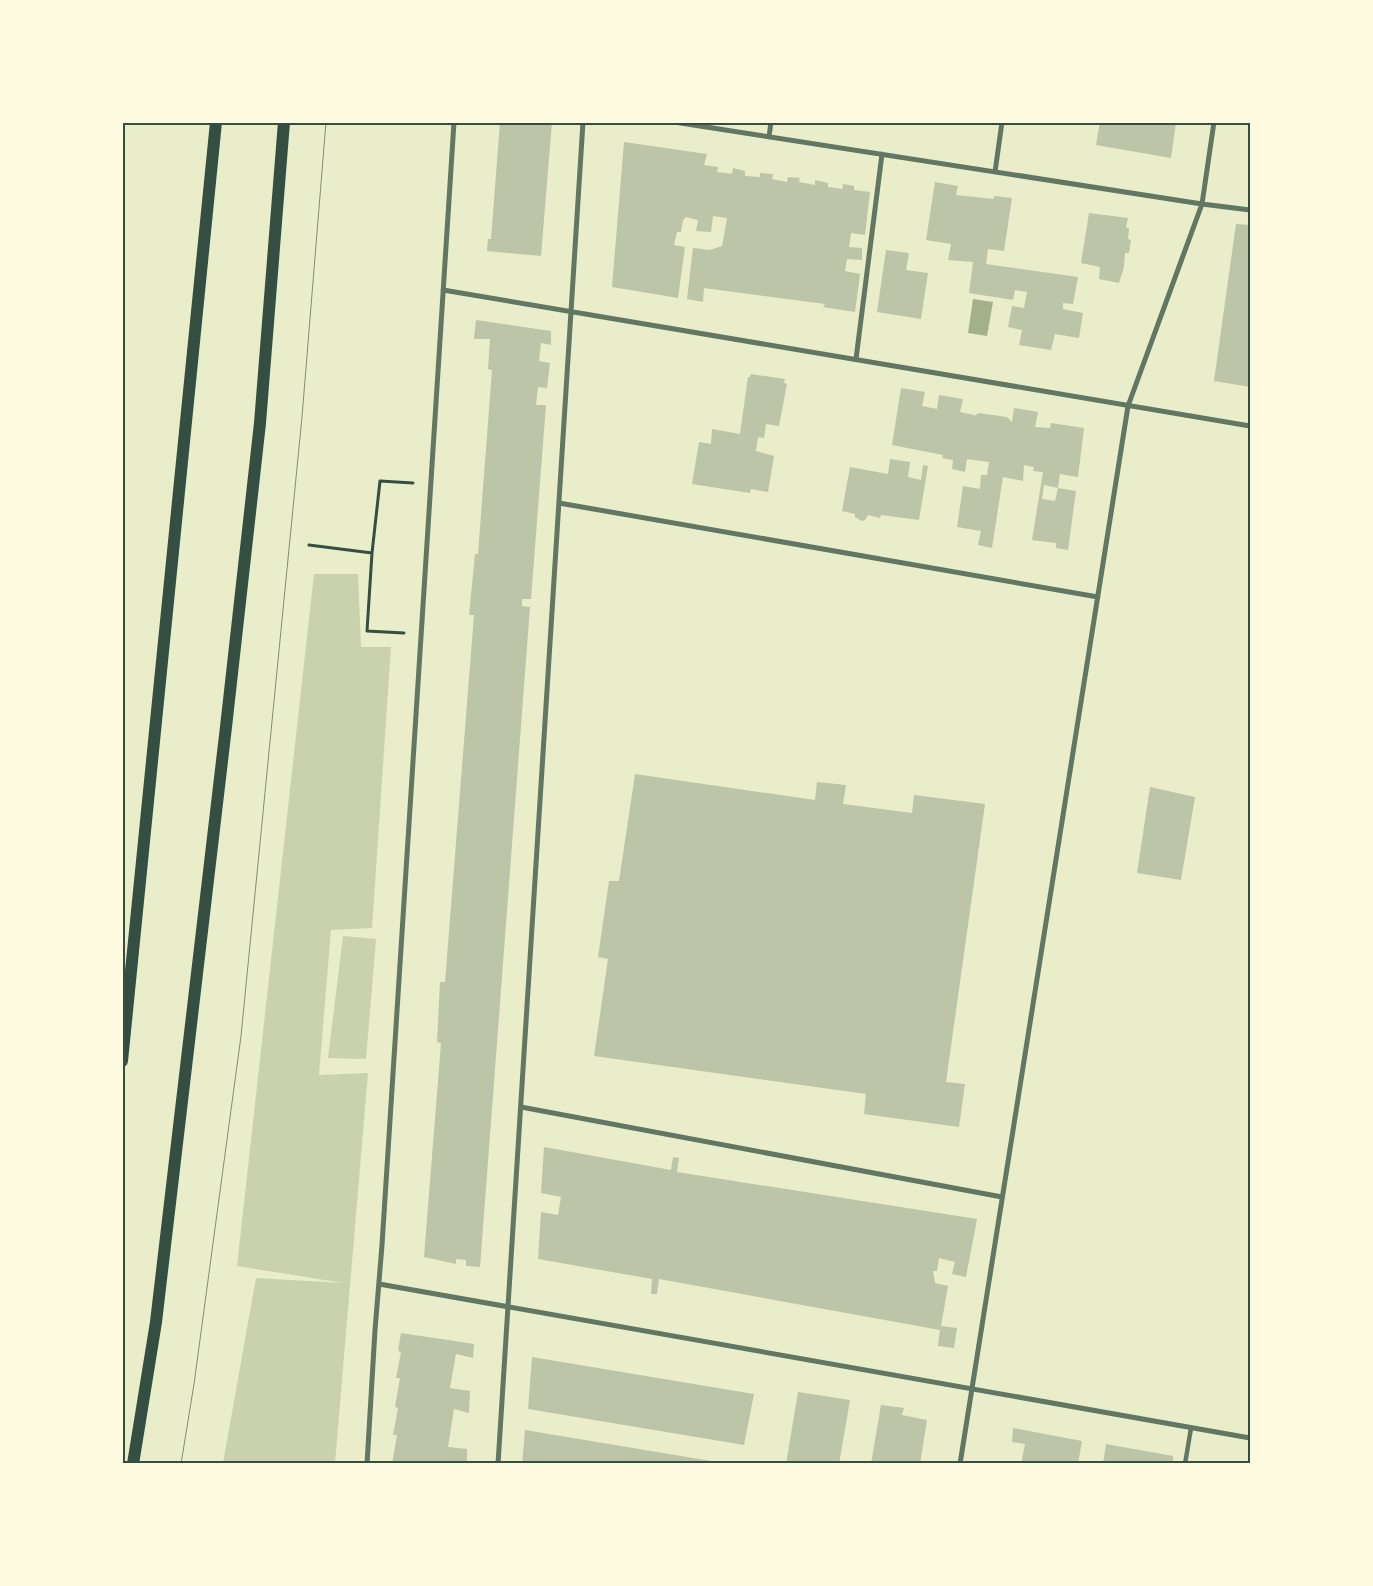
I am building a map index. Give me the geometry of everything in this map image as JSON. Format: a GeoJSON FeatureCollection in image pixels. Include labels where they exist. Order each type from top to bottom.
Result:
{"type":"FeatureCollection","features":[{"type":"Feature","properties":{"kind":"main road"},"geometry":{"type":"LineString","coordinates":[[122,1061],[216,122]]}},
{"type":"Feature","properties":{"kind":"main road"},"geometry":{"type":"LineString","coordinates":[[133,1464],[156,1322],[227,718],[260,422],[284,122]]}},
{"type":"Feature","properties":{"kind":"street"},"geometry":{"type":"LineString","coordinates":[[367,1464],[454,122]]}},
{"type":"Feature","properties":{"kind":"street"},"geometry":{"type":"LineString","coordinates":[[498,1464],[583,122]]}},
{"type":"Feature","properties":{"kind":"street"},"geometry":{"type":"LineString","coordinates":[[674,122],[1250,210]]}},
{"type":"Feature","properties":{"kind":"street"},"geometry":{"type":"LineString","coordinates":[[769,137],[771,122]]}},
{"type":"Feature","properties":{"kind":"street"},"geometry":{"type":"LineString","coordinates":[[995,172],[1002,122]]}},
{"type":"Feature","properties":{"kind":"street"},"geometry":{"type":"LineString","coordinates":[[960,1464],[1128,406],[1202,204],[1214,122]]}},
{"type":"Feature","properties":{"kind":"street"},"geometry":{"type":"LineString","coordinates":[[856,359],[882,154]]}},
{"type":"Feature","properties":{"kind":"street"},"geometry":{"type":"LineString","coordinates":[[443,290],[1250,426]]}},
{"type":"Feature","properties":{"kind":"street"},"geometry":{"type":"LineString","coordinates":[[559,503],[1098,597]]}},
{"type":"Feature","properties":{"kind":"street"},"geometry":{"type":"LineString","coordinates":[[521,1107],[1002,1196]]}},
{"type":"Feature","properties":{"kind":"street"},"geometry":{"type":"LineString","coordinates":[[379,1284],[1250,1438]]}},
{"type":"Feature","properties":{"kind":"street"},"geometry":{"type":"LineString","coordinates":[[1185,1464],[1191,1428]]}},
{"type":"Feature","properties":{"kind":"path"},"geometry":{"type":"LineString","coordinates":[[421,634],[368,631],[372,553],[380,481],[431,484]]}},
{"type":"Feature","properties":{"kind":"path"},"geometry":{"type":"LineString","coordinates":[[309,545],[372,553]]}},
{"type":"Feature","properties":{"kind":"shaded area"},"geometry":{"type":"Polygon","coordinates":[[[973,299],[993,302],[987,336],[968,333],[973,299]]]}},
{"type":"Feature","properties":{"kind":"shaded area"},"geometry":{"type":"Polygon","coordinates":[[[314,574],[358,574],[361,647],[391,647],[372,928],[331,930],[319,1075],[368,1073],[335,1463],[223,1463],[256,1278],[343,1283],[237,1266],[314,574]]]}},
{"type":"Feature","properties":{"kind":"shaded area"},"geometry":{"type":"Polygon","coordinates":[[[343,936],[376,939],[366,1059],[328,1058],[343,936]]]}},
{"type":"Feature","properties":{"kind":"building"},"geometry":{"type":"Polygon","coordinates":[[[500,122],[552,122],[541,256],[487,251],[488,239],[491,239],[500,122]]]}},
{"type":"Feature","properties":{"kind":"building"},"geometry":{"type":"Polygon","coordinates":[[[1100,122],[1176,122],[1171,158],[1096,145],[1100,122]]]}},
{"type":"Feature","properties":{"kind":"building"},"geometry":{"type":"Polygon","coordinates":[[[624,142],[707,154],[704,165],[718,167],[717,172],[732,174],[733,168],[745,171],[745,176],[760,177],[760,173],[773,174],[772,179],[787,182],[788,177],[800,178],[799,182],[815,185],[815,180],[828,183],[828,187],[842,189],[843,184],[854,186],[854,190],[870,192],[865,235],[851,233],[849,247],[862,248],[862,260],[847,259],[845,271],[860,274],[855,312],[823,307],[825,304],[704,288],[703,302],[687,299],[693,248],[710,250],[722,246],[727,218],[713,216],[711,232],[696,231],[698,220],[686,217],[683,220],[681,232],[677,232],[674,245],[685,247],[678,298],[612,287],[624,142]]]}},
{"type":"Feature","properties":{"kind":"building"},"geometry":{"type":"Polygon","coordinates":[[[935,182],[958,186],[956,195],[994,199],[994,196],[1012,198],[1004,251],[988,249],[986,264],[1078,277],[1073,304],[1063,303],[1063,309],[1083,313],[1079,338],[1055,334],[1051,350],[1019,345],[1022,330],[1008,327],[1012,306],[1024,308],[1027,292],[1015,290],[1013,300],[969,293],[973,262],[948,260],[951,244],[926,240],[935,182]]]}},
{"type":"Feature","properties":{"kind":"building"},"geometry":{"type":"Polygon","coordinates":[[[1089,213],[1128,218],[1126,228],[1129,228],[1128,239],[1131,240],[1129,253],[1125,253],[1124,267],[1119,283],[1099,279],[1100,267],[1081,263],[1089,213]]]}},
{"type":"Feature","properties":{"kind":"building"},"geometry":{"type":"Polygon","coordinates":[[[1236,224],[1250,225],[1250,387],[1214,381],[1236,224]]]}},
{"type":"Feature","properties":{"kind":"building"},"geometry":{"type":"Polygon","coordinates":[[[886,250],[909,253],[906,270],[928,273],[921,319],[877,312],[886,250]]]}},
{"type":"Feature","properties":{"kind":"building"},"geometry":{"type":"Polygon","coordinates":[[[476,320],[551,331],[551,345],[541,343],[539,361],[550,363],[547,388],[538,387],[536,405],[546,405],[531,599],[522,599],[522,606],[530,607],[480,1267],[466,1266],[466,1260],[456,1259],[456,1264],[424,1257],[441,1043],[437,1042],[440,982],[445,982],[474,615],[469,615],[475,554],[478,554],[492,370],[488,369],[490,339],[474,339],[476,320]]]}},
{"type":"Feature","properties":{"kind":"building"},"geometry":{"type":"Polygon","coordinates":[[[751,374],[785,379],[784,383],[787,384],[779,426],[766,424],[764,438],[758,437],[756,451],[774,456],[768,492],[751,489],[750,493],[692,484],[699,442],[711,444],[712,429],[740,434],[748,377],[751,374]]]}},
{"type":"Feature","properties":{"kind":"building"},"geometry":{"type":"Polygon","coordinates":[[[901,388],[925,392],[922,406],[937,409],[939,395],[963,399],[960,412],[974,416],[979,413],[1007,417],[1012,422],[1014,408],[1038,412],[1035,427],[1050,428],[1051,423],[1084,428],[1078,477],[1060,474],[1058,488],[1076,491],[1068,550],[1056,548],[1056,543],[1032,540],[1043,472],[1033,471],[1034,467],[1024,465],[1023,481],[1003,477],[992,548],[978,545],[981,531],[957,527],[963,486],[980,489],[981,475],[987,475],[989,462],[967,459],[965,472],[952,469],[953,460],[942,458],[943,455],[892,445],[901,388]],[[1044,485],[1042,499],[1055,501],[1058,488],[1044,485]]]}},
{"type":"Feature","properties":{"kind":"building"},"geometry":{"type":"Polygon","coordinates":[[[890,459],[910,462],[908,477],[921,480],[923,465],[928,466],[919,520],[881,515],[880,518],[868,515],[862,521],[855,517],[855,514],[842,511],[850,467],[888,474],[890,459]]]}},
{"type":"Feature","properties":{"kind":"building"},"geometry":{"type":"Polygon","coordinates":[[[635,774],[815,800],[817,782],[846,785],[843,804],[912,813],[914,795],[985,804],[946,1082],[965,1084],[959,1127],[864,1114],[866,1094],[594,1056],[608,959],[598,957],[609,881],[619,881],[635,774]]]}},
{"type":"Feature","properties":{"kind":"building"},"geometry":{"type":"Polygon","coordinates":[[[1150,787],[1195,797],[1181,880],[1137,873],[1150,787]]]}},
{"type":"Feature","properties":{"kind":"building"},"geometry":{"type":"Polygon","coordinates":[[[544,1147],[671,1170],[673,1157],[679,1158],[677,1172],[977,1219],[966,1277],[952,1274],[955,1262],[939,1258],[937,1271],[933,1271],[935,1283],[948,1286],[941,1326],[957,1328],[954,1348],[938,1346],[940,1330],[659,1279],[657,1294],[651,1294],[652,1279],[538,1259],[541,1212],[558,1215],[561,1197],[541,1193],[544,1147]]]}},
{"type":"Feature","properties":{"kind":"building"},"geometry":{"type":"Polygon","coordinates":[[[401,1333],[474,1344],[473,1358],[456,1354],[450,1388],[470,1391],[469,1413],[454,1409],[448,1447],[467,1449],[467,1464],[392,1464],[397,1435],[393,1435],[398,1408],[395,1407],[400,1378],[396,1378],[401,1352],[398,1351],[401,1333]]]}},
{"type":"Feature","properties":{"kind":"building"},"geometry":{"type":"Polygon","coordinates":[[[532,1357],[754,1394],[744,1445],[528,1409],[532,1357]]]}},
{"type":"Feature","properties":{"kind":"building"},"geometry":{"type":"Polygon","coordinates":[[[798,1392],[850,1400],[839,1464],[786,1464],[798,1392]]]}},
{"type":"Feature","properties":{"kind":"building"},"geometry":{"type":"Polygon","coordinates":[[[881,1405],[904,1408],[902,1415],[927,1420],[920,1464],[871,1464],[881,1405]]]}},
{"type":"Feature","properties":{"kind":"building"},"geometry":{"type":"Polygon","coordinates":[[[1013,1428],[1082,1441],[1078,1464],[1021,1464],[1025,1444],[1012,1442],[1013,1428]]]}},
{"type":"Feature","properties":{"kind":"building"},"geometry":{"type":"Polygon","coordinates":[[[525,1430],[717,1462],[717,1464],[522,1464],[525,1430]]]}},
{"type":"Feature","properties":{"kind":"building"},"geometry":{"type":"Polygon","coordinates":[[[1106,1444],[1173,1456],[1173,1464],[1103,1464],[1106,1444]]]}},
{"type":"Feature","properties":{"kind":"tram line"},"geometry":{"type":"LineString","coordinates":[[181,1464],[194,1384],[241,1036],[302,417],[326,122]]}}]}
